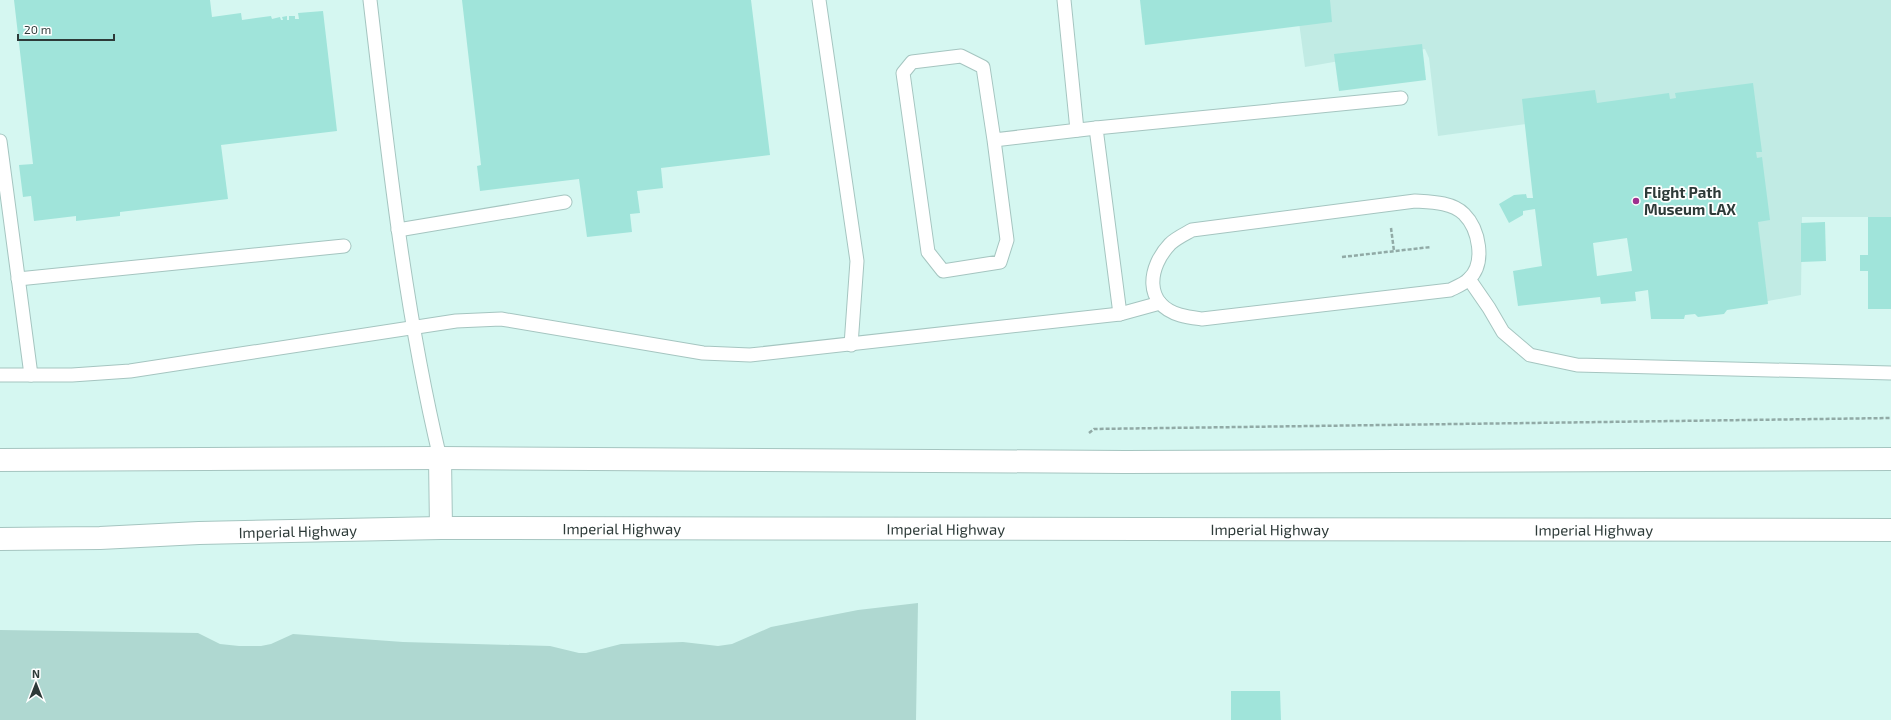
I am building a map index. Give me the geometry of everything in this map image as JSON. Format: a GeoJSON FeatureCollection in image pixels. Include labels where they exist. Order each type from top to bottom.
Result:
{"type":"FeatureCollection","features":[{"type":"Feature","properties":{"kind":"main road"},"geometry":{"type":"LineString","coordinates":[[0,460],[440,458],[1117,462],[1891,459]]}},
{"type":"Feature","properties":{"kind":"main road"},"geometry":{"type":"LineString","coordinates":[[440,458],[441,528]]}},
{"type":"Feature","properties":{"kind":"main road","name":"Imperial Highway"},"geometry":{"type":"LineString","coordinates":[[0,539],[100,538],[199,533],[441,528],[1891,530]]}},
{"type":"Feature","properties":{"kind":"lane"},"geometry":{"type":"LineString","coordinates":[[370,0],[398,230],[413,328],[440,458]]}},
{"type":"Feature","properties":{"kind":"lane"},"geometry":{"type":"LineString","coordinates":[[819,0],[857,261],[851,345]]}},
{"type":"Feature","properties":{"kind":"lane"},"geometry":{"type":"LineString","coordinates":[[1064,0],[1077,130]]}},
{"type":"Feature","properties":{"kind":"lane"},"geometry":{"type":"LineString","coordinates":[[961,56],[983,68],[994,140],[1007,240],[1000,262],[943,271],[928,252],[903,73],[912,62],[961,56]]}},
{"type":"Feature","properties":{"kind":"lane"},"geometry":{"type":"LineString","coordinates":[[994,140],[1096,128],[1401,98]]}},
{"type":"Feature","properties":{"kind":"lane"},"geometry":{"type":"LineString","coordinates":[[1096,128],[1120,314]]}},
{"type":"Feature","properties":{"kind":"lane"},"geometry":{"type":"LineString","coordinates":[[0,141],[31,374]]}},
{"type":"Feature","properties":{"kind":"lane"},"geometry":{"type":"LineString","coordinates":[[1415,201],[1440,202],[1464,214],[1477,234],[1478,262],[1469,279],[1450,290],[1202,319],[1179,315],[1160,303],[1152,285],[1155,264],[1171,243],[1192,230],[1415,201]]}},
{"type":"Feature","properties":{"kind":"lane"},"geometry":{"type":"LineString","coordinates":[[398,230],[565,202]]}},
{"type":"Feature","properties":{"kind":"lane"},"geometry":{"type":"LineString","coordinates":[[18,279],[344,246]]}},
{"type":"Feature","properties":{"kind":"lane"},"geometry":{"type":"LineString","coordinates":[[1469,279],[1489,308],[1502,332],[1530,355],[1577,365],[1891,373]]}},
{"type":"Feature","properties":{"kind":"lane"},"geometry":{"type":"LineString","coordinates":[[0,375],[130,371],[456,321],[500,319],[703,353],[727,355],[851,345],[1120,314],[1160,303]]}},
{"type":"Feature","properties":{"kind":"path"},"geometry":{"type":"LineString","coordinates":[[1390,224],[1394,251]]}},
{"type":"Feature","properties":{"kind":"path"},"geometry":{"type":"LineString","coordinates":[[1342,258],[1431,247]]}},
{"type":"Feature","properties":{"kind":"path"},"geometry":{"type":"LineString","coordinates":[[1094,429],[1891,418]]}},
{"type":"Feature","properties":{"kind":"shaded area"},"geometry":{"type":"Polygon","coordinates":[[[1296,0],[1891,0],[1891,217],[1802,217],[1801,295],[1768,301],[1662,311],[1636,109],[1438,136],[1429,58],[1425,49],[1305,67],[1296,0]]]}},
{"type":"Feature","properties":{"kind":"green space"},"geometry":{"type":"Polygon","coordinates":[[[918,603],[916,720],[0,720],[0,630],[198,633],[220,644],[239,646],[261,646],[271,644],[293,634],[403,642],[550,646],[579,653],[586,653],[621,644],[683,642],[718,646],[732,644],[771,627],[858,610],[918,603]]]}},
{"type":"Feature","properties":{"kind":"building"},"geometry":{"type":"Polygon","coordinates":[[[14,0],[210,0],[212,17],[241,13],[242,20],[271,16],[272,19],[280,17],[281,20],[283,20],[282,17],[287,16],[287,20],[289,20],[289,16],[295,16],[295,19],[299,19],[298,13],[323,11],[337,131],[221,145],[228,199],[120,212],[120,216],[76,221],[76,216],[34,221],[31,196],[23,197],[19,165],[33,164],[14,0]]]}},
{"type":"Feature","properties":{"kind":"building"},"geometry":{"type":"Polygon","coordinates":[[[462,0],[751,0],[770,155],[661,168],[663,188],[637,191],[640,213],[630,214],[632,232],[587,237],[579,179],[480,191],[477,166],[481,165],[462,0]]]}},
{"type":"Feature","properties":{"kind":"building"},"geometry":{"type":"Polygon","coordinates":[[[1140,0],[1330,0],[1332,22],[1145,45],[1140,0]]]}},
{"type":"Feature","properties":{"kind":"building"},"geometry":{"type":"Polygon","coordinates":[[[1422,44],[1426,80],[1339,91],[1334,54],[1422,44]]]}},
{"type":"Feature","properties":{"kind":"building","name":"Flight Path Museum LAX"},"geometry":{"type":"Polygon","coordinates":[[[1753,83],[1762,152],[1756,152],[1757,158],[1762,157],[1770,220],[1758,222],[1768,304],[1727,310],[1724,314],[1698,317],[1695,314],[1685,315],[1684,319],[1651,319],[1648,290],[1635,292],[1636,301],[1601,304],[1600,297],[1518,306],[1513,271],[1542,266],[1535,209],[1523,211],[1523,215],[1509,223],[1499,204],[1514,195],[1526,194],[1527,198],[1533,198],[1522,99],[1595,90],[1597,103],[1669,93],[1670,99],[1676,98],[1675,93],[1753,83]],[[1627,238],[1593,243],[1597,276],[1632,271],[1627,238]]]}},
{"type":"Feature","properties":{"kind":"building"},"geometry":{"type":"Polygon","coordinates":[[[1868,217],[1891,217],[1891,309],[1868,309],[1868,271],[1860,271],[1860,255],[1868,255],[1868,217]]]}},
{"type":"Feature","properties":{"kind":"building"},"geometry":{"type":"Polygon","coordinates":[[[1825,222],[1826,261],[1801,262],[1801,223],[1825,222]]]}},
{"type":"Feature","properties":{"kind":"building"},"geometry":{"type":"Polygon","coordinates":[[[1231,691],[1280,691],[1281,720],[1231,720],[1231,691]]]}},
{"type":"Feature","properties":{"kind":"place","name":"Flight Path Museum LAX"},"geometry":{"type":"Point","coordinates":[1636,201]}}]}
